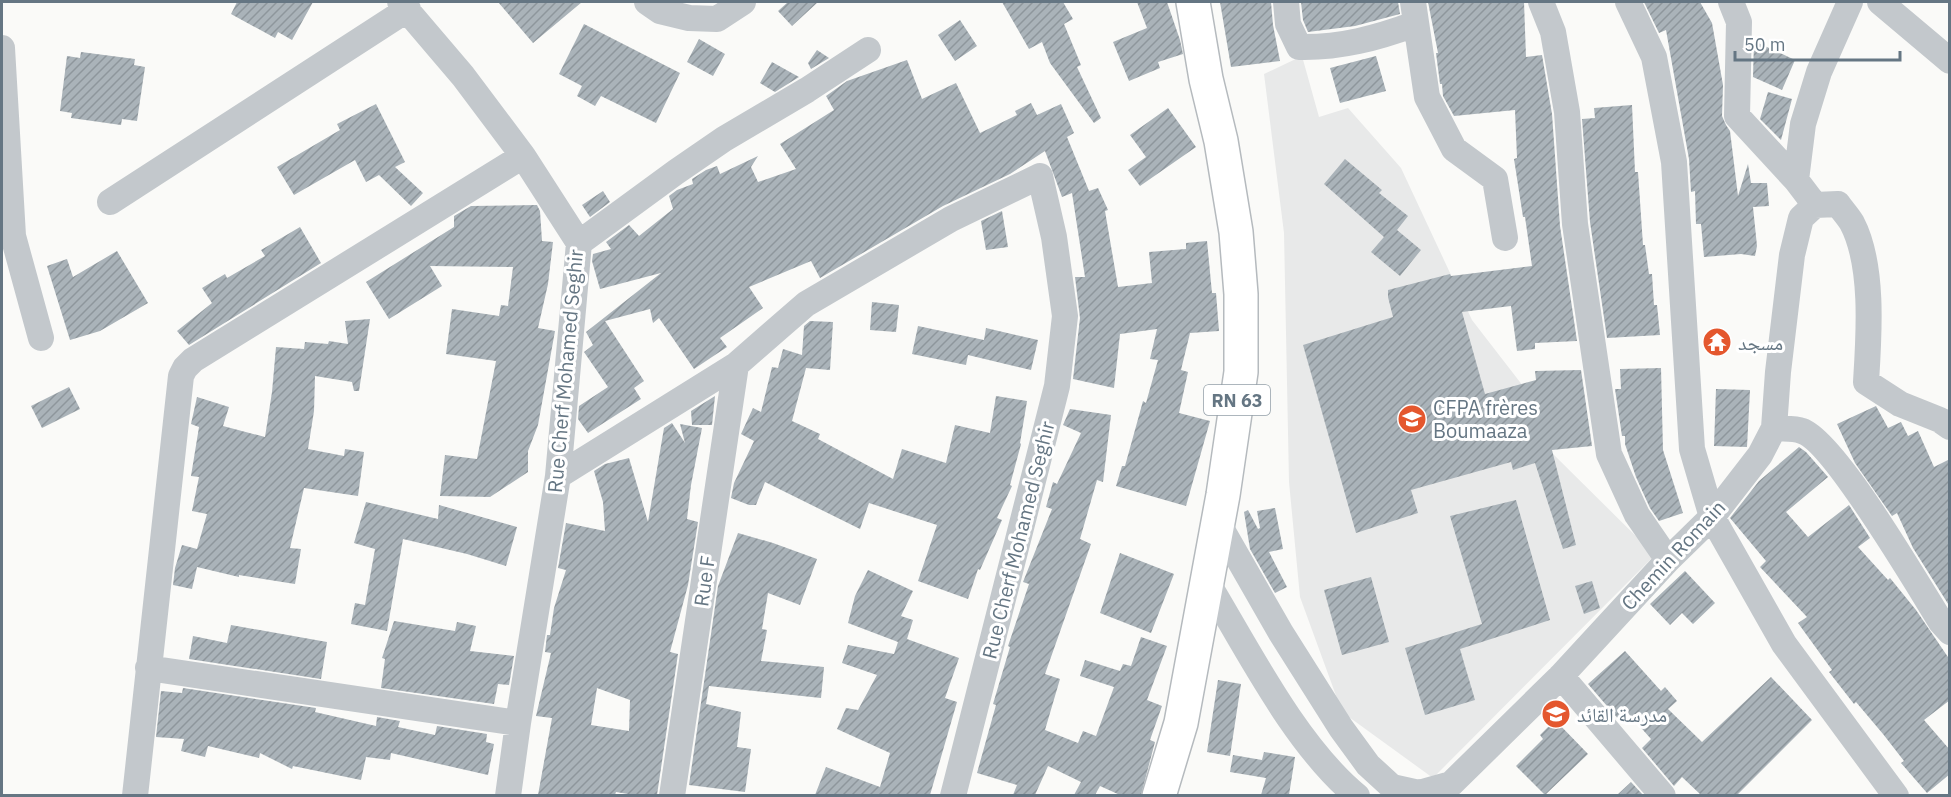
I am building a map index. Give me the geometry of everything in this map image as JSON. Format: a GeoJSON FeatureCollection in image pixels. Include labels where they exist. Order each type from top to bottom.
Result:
{"type":"FeatureCollection","features":[{"type":"Feature","properties":{"kind":"main road","name":"RN 63"},"geometry":{"type":"LineString","coordinates":[[1159,795],[1181,723],[1218,523],[1241,372],[1241,294],[1236,232],[1221,141],[1206,79],[1193,2]]}},
{"type":"Feature","properties":{"kind":"street"},"geometry":{"type":"LineString","coordinates":[[647,2],[660,11],[689,18],[717,19],[743,2]]}},
{"type":"Feature","properties":{"kind":"street"},"geometry":{"type":"LineString","coordinates":[[1286,2],[1288,24],[1299,47],[1324,48],[1377,38],[1414,13],[1427,97],[1454,149],[1495,179],[1504,238]]}},
{"type":"Feature","properties":{"kind":"street"},"geometry":{"type":"LineString","coordinates":[[1541,2],[1553,32],[1567,112],[1575,224],[1609,454],[1637,515],[1668,560]]}},
{"type":"Feature","properties":{"kind":"street"},"geometry":{"type":"LineString","coordinates":[[1628,2],[1654,57],[1674,162],[1692,448],[1712,517],[1784,644],[1896,795]]}},
{"type":"Feature","properties":{"kind":"street"},"geometry":{"type":"LineString","coordinates":[[1731,2],[1739,22],[1737,116],[1796,180],[1815,205],[1838,204],[1851,222],[1865,260],[1869,339],[1866,382],[1900,404],[1946,420]]}},
{"type":"Feature","properties":{"kind":"street"},"geometry":{"type":"LineString","coordinates":[[1796,180],[1803,124],[1819,72],[1850,2]]}},
{"type":"Feature","properties":{"kind":"street"},"geometry":{"type":"LineString","coordinates":[[1880,2],[1950,61]]}},
{"type":"Feature","properties":{"kind":"street"},"geometry":{"type":"LineString","coordinates":[[110,202],[404,5]]}},
{"type":"Feature","properties":{"kind":"street","name":"Rue Cherf Mohamed Seghir"},"geometry":{"type":"LineString","coordinates":[[404,5],[463,76],[523,156],[579,243],[558,476],[508,795]]}},
{"type":"Feature","properties":{"kind":"street"},"geometry":{"type":"LineString","coordinates":[[2,48],[13,236],[41,338]]}},
{"type":"Feature","properties":{"kind":"street"},"geometry":{"type":"LineString","coordinates":[[579,243],[724,139],[807,90],[868,50]]}},
{"type":"Feature","properties":{"kind":"street"},"geometry":{"type":"LineString","coordinates":[[135,795],[148,668],[167,523],[181,376],[185,368],[203,354],[523,156]]}},
{"type":"Feature","properties":{"kind":"street","name":"Rue Cherf Mohamed Seghir"},"geometry":{"type":"LineString","coordinates":[[736,365],[806,304],[951,219],[1040,176],[1054,237],[1065,315],[1057,386],[953,795]]}},
{"type":"Feature","properties":{"kind":"street","name":"Chemin Romain"},"geometry":{"type":"LineString","coordinates":[[1218,523],[1281,633],[1341,728],[1368,765],[1392,787],[1419,793],[1451,784],[1561,676],[1668,560],[1712,517],[1760,455],[1774,428],[1778,372],[1792,255],[1801,218],[1815,205]]}},
{"type":"Feature","properties":{"kind":"street"},"geometry":{"type":"LineString","coordinates":[[558,476],[736,365]]}},
{"type":"Feature","properties":{"kind":"street","name":"Rue F"},"geometry":{"type":"LineString","coordinates":[[672,795],[736,365]]}},
{"type":"Feature","properties":{"kind":"street"},"geometry":{"type":"LineString","coordinates":[[1774,428],[1802,431],[1822,445],[1847,477],[1941,622],[1950,632]]}},
{"type":"Feature","properties":{"kind":"street"},"geometry":{"type":"LineString","coordinates":[[1207,582],[1285,710],[1321,760],[1357,795]]}},
{"type":"Feature","properties":{"kind":"street"},"geometry":{"type":"LineString","coordinates":[[148,668],[518,723]]}},
{"type":"Feature","properties":{"kind":"street"},"geometry":{"type":"LineString","coordinates":[[1561,676],[1663,795]]}},
{"type":"Feature","properties":{"kind":"shaded area","name":"CFPA frères Boumaaza"},"geometry":{"type":"Polygon","coordinates":[[[1302,56],[1319,117],[1348,108],[1401,168],[1472,320],[1523,386],[1551,452],[1655,555],[1433,778],[1342,712],[1300,597],[1289,482],[1284,233],[1264,74],[1302,56]]]}},
{"type":"Feature","properties":{"kind":"building"},"geometry":{"type":"Polygon","coordinates":[[[237,2],[313,2],[292,40],[278,32],[275,38],[231,14],[237,2]]]}},
{"type":"Feature","properties":{"kind":"building"},"geometry":{"type":"Polygon","coordinates":[[[498,2],[582,2],[533,43],[498,2]]]}},
{"type":"Feature","properties":{"kind":"building"},"geometry":{"type":"Polygon","coordinates":[[[788,2],[818,2],[792,26],[778,11],[788,2]]]}},
{"type":"Feature","properties":{"kind":"building"},"geometry":{"type":"Polygon","coordinates":[[[1002,2],[1063,2],[1073,19],[1064,24],[1081,65],[1077,67],[1101,118],[1094,123],[1050,63],[1042,42],[1029,49],[1002,2]]]}},
{"type":"Feature","properties":{"kind":"building"},"geometry":{"type":"Polygon","coordinates":[[[1137,2],[1167,2],[1183,54],[1158,62],[1160,68],[1129,81],[1113,42],[1147,28],[1137,2]]]}},
{"type":"Feature","properties":{"kind":"building"},"geometry":{"type":"Polygon","coordinates":[[[1220,2],[1271,2],[1280,61],[1231,67],[1220,2]]]}},
{"type":"Feature","properties":{"kind":"building"},"geometry":{"type":"Polygon","coordinates":[[[1301,2],[1398,2],[1400,14],[1355,26],[1308,32],[1303,20],[1301,2]]]}},
{"type":"Feature","properties":{"kind":"building"},"geometry":{"type":"Polygon","coordinates":[[[1428,2],[1524,2],[1526,57],[1542,55],[1552,114],[1560,226],[1577,341],[1535,343],[1535,349],[1517,351],[1511,306],[1462,312],[1485,394],[1536,380],[1535,371],[1581,370],[1592,446],[1552,450],[1576,545],[1563,549],[1535,463],[1513,470],[1511,462],[1411,490],[1418,513],[1356,533],[1303,345],[1393,317],[1388,290],[1450,274],[1451,276],[1532,266],[1514,159],[1517,158],[1515,110],[1454,116],[1443,96],[1442,84],[1440,84],[1436,53],[1438,53],[1428,2]]]}},
{"type":"Feature","properties":{"kind":"building"},"geometry":{"type":"Polygon","coordinates":[[[1644,2],[1700,2],[1712,23],[1723,85],[1722,116],[1730,131],[1738,196],[1748,164],[1751,183],[1767,183],[1769,206],[1753,207],[1757,246],[1755,256],[1741,254],[1704,257],[1701,224],[1696,224],[1695,191],[1691,192],[1689,159],[1666,30],[1659,33],[1644,2]]]}},
{"type":"Feature","properties":{"kind":"building"},"geometry":{"type":"Polygon","coordinates":[[[960,20],[977,46],[955,61],[938,35],[960,20]]]}},
{"type":"Feature","properties":{"kind":"building"},"geometry":{"type":"Polygon","coordinates":[[[584,24],[680,73],[656,123],[601,96],[595,106],[577,96],[582,86],[559,74],[584,24]]]}},
{"type":"Feature","properties":{"kind":"building"},"geometry":{"type":"Polygon","coordinates":[[[699,39],[725,54],[713,76],[687,62],[699,39]]]}},
{"type":"Feature","properties":{"kind":"building"},"geometry":{"type":"Polygon","coordinates":[[[1754,41],[1795,60],[1782,90],[1753,77],[1754,41]]]}},
{"type":"Feature","properties":{"kind":"building"},"geometry":{"type":"Polygon","coordinates":[[[817,50],[829,58],[811,69],[808,63],[817,50]]]}},
{"type":"Feature","properties":{"kind":"building"},"geometry":{"type":"Polygon","coordinates":[[[81,52],[135,59],[134,65],[145,67],[137,121],[122,119],[121,125],[71,118],[72,113],[60,111],[67,56],[80,58],[81,52]]]}},
{"type":"Feature","properties":{"kind":"building"},"geometry":{"type":"Polygon","coordinates":[[[1376,56],[1386,91],[1340,103],[1330,68],[1376,56]]]}},
{"type":"Feature","properties":{"kind":"building"},"geometry":{"type":"Polygon","coordinates":[[[907,60],[922,99],[956,83],[980,133],[1017,115],[1015,111],[1031,103],[1037,115],[1061,104],[1074,133],[1067,137],[1089,191],[1098,188],[1108,210],[1105,211],[1118,287],[1152,283],[1149,252],[1186,249],[1186,243],[1207,241],[1212,293],[1216,293],[1219,331],[1190,333],[1181,370],[1188,372],[1179,413],[1210,421],[1186,506],[1116,486],[1122,466],[1125,466],[1143,401],[1146,403],[1158,360],[1150,359],[1157,329],[1120,334],[1114,388],[1073,379],[1080,318],[1075,277],[1085,277],[1072,193],[1062,197],[1045,151],[1010,174],[943,206],[820,278],[811,261],[749,287],[763,308],[720,338],[727,347],[694,369],[659,318],[653,323],[650,309],[605,321],[644,381],[634,388],[641,399],[588,433],[578,419],[579,406],[608,387],[584,352],[593,345],[586,332],[661,273],[600,289],[592,261],[593,254],[611,249],[606,242],[629,225],[639,236],[673,209],[669,196],[693,184],[692,179],[706,170],[717,166],[720,174],[758,156],[751,167],[758,182],[796,169],[780,144],[834,110],[826,96],[847,81],[907,60]]]}},
{"type":"Feature","properties":{"kind":"building"},"geometry":{"type":"Polygon","coordinates":[[[772,62],[799,77],[775,92],[760,83],[772,62]]]}},
{"type":"Feature","properties":{"kind":"building"},"geometry":{"type":"Polygon","coordinates":[[[1768,92],[1792,99],[1781,140],[1760,119],[1768,92]]]}},
{"type":"Feature","properties":{"kind":"building"},"geometry":{"type":"Polygon","coordinates":[[[376,104],[405,162],[395,167],[423,193],[411,206],[379,175],[366,182],[355,160],[294,195],[277,167],[340,130],[337,124],[376,104]]]}},
{"type":"Feature","properties":{"kind":"building"},"geometry":{"type":"Polygon","coordinates":[[[1632,105],[1635,172],[1638,172],[1643,245],[1645,245],[1649,274],[1652,274],[1654,305],[1657,305],[1660,335],[1607,338],[1590,222],[1582,119],[1595,118],[1594,108],[1632,105]]]}},
{"type":"Feature","properties":{"kind":"building"},"geometry":{"type":"Polygon","coordinates":[[[1168,108],[1196,147],[1140,186],[1128,170],[1146,157],[1130,135],[1168,108]]]}},
{"type":"Feature","properties":{"kind":"building"},"geometry":{"type":"Polygon","coordinates":[[[1345,159],[1382,190],[1379,193],[1408,216],[1397,230],[1421,250],[1400,276],[1371,252],[1384,237],[1324,184],[1345,159]]]}},
{"type":"Feature","properties":{"kind":"building"},"geometry":{"type":"Polygon","coordinates":[[[603,191],[610,202],[590,217],[582,205],[603,191]]]}},
{"type":"Feature","properties":{"kind":"building"},"geometry":{"type":"Polygon","coordinates":[[[537,205],[540,211],[542,241],[553,242],[548,284],[538,328],[555,331],[538,425],[528,451],[528,472],[490,497],[440,496],[445,455],[477,459],[496,361],[446,354],[452,309],[499,316],[501,305],[508,306],[513,267],[430,266],[442,286],[389,319],[366,282],[454,227],[454,216],[471,206],[537,205]]]}},
{"type":"Feature","properties":{"kind":"building"},"geometry":{"type":"Polygon","coordinates":[[[1002,211],[1008,247],[986,250],[981,221],[1002,211]]]}},
{"type":"Feature","properties":{"kind":"building"},"geometry":{"type":"Polygon","coordinates":[[[300,227],[321,263],[189,345],[177,331],[212,303],[202,288],[225,274],[227,278],[265,256],[261,250],[300,227]]]}},
{"type":"Feature","properties":{"kind":"building"},"geometry":{"type":"Polygon","coordinates":[[[117,251],[148,303],[100,331],[70,340],[47,266],[67,259],[73,277],[117,251]]]}},
{"type":"Feature","properties":{"kind":"building"},"geometry":{"type":"Polygon","coordinates":[[[872,302],[899,305],[896,332],[870,330],[872,302]]]}},
{"type":"Feature","properties":{"kind":"building"},"geometry":{"type":"Polygon","coordinates":[[[370,319],[359,391],[354,391],[352,382],[315,376],[314,411],[308,449],[344,456],[345,449],[364,452],[358,496],[304,488],[290,548],[301,549],[295,584],[239,575],[239,577],[197,567],[192,589],[173,585],[182,545],[197,549],[207,514],[192,511],[199,477],[191,476],[199,427],[191,424],[197,397],[229,407],[223,426],[265,437],[276,347],[304,349],[305,342],[328,344],[329,341],[348,344],[345,321],[370,319]]]}},
{"type":"Feature","properties":{"kind":"building"},"geometry":{"type":"Polygon","coordinates":[[[810,321],[833,322],[830,370],[806,368],[792,421],[820,434],[818,439],[893,479],[902,449],[946,463],[955,425],[990,433],[996,396],[1027,401],[1021,444],[1010,485],[1012,486],[997,518],[1002,520],[980,570],[978,569],[968,599],[918,581],[937,525],[869,503],[860,529],[765,482],[756,505],[749,505],[731,498],[734,483],[754,441],[741,434],[753,408],[761,412],[772,367],[778,368],[783,349],[802,355],[804,326],[810,321]]]}},
{"type":"Feature","properties":{"kind":"building"},"geometry":{"type":"Polygon","coordinates":[[[918,326],[984,340],[986,328],[1038,340],[1031,370],[968,355],[966,365],[912,354],[918,326]]]}},
{"type":"Feature","properties":{"kind":"building"},"geometry":{"type":"Polygon","coordinates":[[[1661,368],[1663,450],[1683,513],[1659,521],[1650,508],[1636,477],[1625,444],[1625,436],[1622,436],[1615,389],[1621,389],[1620,369],[1661,368]]]}},
{"type":"Feature","properties":{"kind":"building"},"geometry":{"type":"Polygon","coordinates":[[[69,387],[80,409],[42,428],[31,406],[69,387]]]}},
{"type":"Feature","properties":{"kind":"building"},"geometry":{"type":"Polygon","coordinates":[[[1716,389],[1750,390],[1747,447],[1714,446],[1716,389]]]}},
{"type":"Feature","properties":{"kind":"building"},"geometry":{"type":"Polygon","coordinates":[[[715,396],[712,425],[692,425],[691,411],[715,396]]]}},
{"type":"Feature","properties":{"kind":"building"},"geometry":{"type":"Polygon","coordinates":[[[1876,406],[1888,428],[1901,422],[1908,436],[1918,431],[1934,467],[1950,459],[1950,607],[1913,548],[1897,513],[1892,516],[1855,463],[1837,424],[1876,406]]]}},
{"type":"Feature","properties":{"kind":"building"},"geometry":{"type":"Polygon","coordinates":[[[1070,409],[1111,415],[1103,482],[1097,480],[1080,539],[1091,544],[1045,674],[1060,679],[1045,730],[1078,743],[1083,731],[1096,736],[1114,687],[1080,676],[1085,660],[1120,671],[1123,664],[1131,666],[1141,637],[1167,646],[1147,700],[1162,706],[1150,740],[1155,742],[1141,795],[1120,795],[1100,786],[1095,795],[1074,795],[1081,782],[1048,766],[1035,795],[1013,795],[1017,785],[977,773],[996,705],[993,704],[1010,647],[1008,646],[1029,584],[1023,582],[1052,509],[1046,507],[1053,482],[1057,484],[1081,433],[1063,425],[1070,409]]]}},
{"type":"Feature","properties":{"kind":"building"},"geometry":{"type":"Polygon","coordinates":[[[672,423],[685,443],[680,424],[702,428],[687,519],[698,522],[688,585],[670,652],[678,654],[657,795],[616,792],[615,795],[538,795],[552,718],[536,716],[551,653],[545,652],[547,635],[550,635],[554,608],[566,570],[558,568],[566,523],[605,531],[603,502],[594,471],[605,464],[629,458],[648,522],[664,428],[672,423]],[[597,688],[591,725],[629,731],[630,700],[597,688]]]}},
{"type":"Feature","properties":{"kind":"building"},"geometry":{"type":"Polygon","coordinates":[[[1799,447],[1828,477],[1786,512],[1808,537],[1849,505],[1870,538],[1858,547],[1888,580],[1890,578],[1916,610],[1950,660],[1950,700],[1924,720],[1950,750],[1950,774],[1927,793],[1901,763],[1904,761],[1883,734],[1856,702],[1854,704],[1829,672],[1832,670],[1798,623],[1807,617],[1760,567],[1766,561],[1730,518],[1759,481],[1799,447]]]}},
{"type":"Feature","properties":{"kind":"building"},"geometry":{"type":"Polygon","coordinates":[[[1516,500],[1550,620],[1460,649],[1475,700],[1425,715],[1405,648],[1482,624],[1450,516],[1516,500]]]}},
{"type":"Feature","properties":{"kind":"building"},"geometry":{"type":"Polygon","coordinates":[[[366,502],[438,519],[439,505],[517,527],[506,566],[403,539],[387,631],[351,624],[355,603],[365,605],[375,549],[354,543],[366,502]]]}},
{"type":"Feature","properties":{"kind":"building"},"geometry":{"type":"Polygon","coordinates":[[[1275,508],[1283,549],[1269,552],[1287,587],[1275,593],[1250,549],[1244,512],[1248,510],[1258,529],[1260,528],[1257,511],[1275,508]]]}},
{"type":"Feature","properties":{"kind":"building"},"geometry":{"type":"Polygon","coordinates":[[[738,533],[817,559],[800,605],[768,593],[762,629],[767,630],[761,661],[824,667],[821,698],[709,686],[706,704],[741,712],[737,747],[751,749],[745,792],[689,785],[718,586],[738,533]]]}},
{"type":"Feature","properties":{"kind":"building"},"geometry":{"type":"Polygon","coordinates":[[[1120,553],[1174,574],[1151,633],[1100,613],[1120,553]]]}},
{"type":"Feature","properties":{"kind":"building"},"geometry":{"type":"Polygon","coordinates":[[[868,570],[913,591],[901,616],[913,620],[907,639],[959,658],[945,698],[957,702],[930,795],[815,795],[826,767],[880,787],[890,753],[837,729],[846,708],[858,710],[877,675],[842,663],[848,645],[894,654],[898,642],[848,623],[855,596],[868,570]]]}},
{"type":"Feature","properties":{"kind":"building"},"geometry":{"type":"Polygon","coordinates":[[[1685,571],[1715,603],[1693,624],[1682,613],[1670,625],[1650,604],[1685,571]]]}},
{"type":"Feature","properties":{"kind":"building"},"geometry":{"type":"Polygon","coordinates":[[[1371,577],[1389,642],[1342,655],[1324,590],[1371,577]]]}},
{"type":"Feature","properties":{"kind":"building"},"geometry":{"type":"Polygon","coordinates":[[[1592,581],[1600,608],[1584,614],[1575,586],[1592,581]]]}},
{"type":"Feature","properties":{"kind":"building"},"geometry":{"type":"Polygon","coordinates":[[[394,621],[455,631],[457,622],[476,626],[470,651],[514,656],[509,685],[498,684],[494,704],[381,688],[385,659],[382,658],[394,621]]]}},
{"type":"Feature","properties":{"kind":"building"},"geometry":{"type":"Polygon","coordinates":[[[231,625],[327,642],[321,679],[189,659],[193,636],[227,643],[231,625]]]}},
{"type":"Feature","properties":{"kind":"building"},"geometry":{"type":"Polygon","coordinates":[[[1625,651],[1661,691],[1665,687],[1677,701],[1668,709],[1702,742],[1771,677],[1812,720],[1737,795],[1701,795],[1682,777],[1674,786],[1642,748],[1651,739],[1628,713],[1620,721],[1588,684],[1625,651]]]}},
{"type":"Feature","properties":{"kind":"building"},"geometry":{"type":"Polygon","coordinates":[[[1218,680],[1241,684],[1230,756],[1207,752],[1218,680]]]}},
{"type":"Feature","properties":{"kind":"building"},"geometry":{"type":"Polygon","coordinates":[[[183,688],[316,708],[315,712],[376,726],[377,717],[400,721],[398,727],[435,735],[437,726],[487,734],[486,742],[494,744],[488,775],[391,753],[390,760],[366,757],[361,780],[293,766],[292,769],[260,753],[259,758],[208,746],[205,757],[181,751],[184,739],[156,737],[161,691],[182,693],[183,688]]]}},
{"type":"Feature","properties":{"kind":"building"},"geometry":{"type":"Polygon","coordinates":[[[1555,720],[1588,754],[1545,795],[1516,766],[1543,739],[1540,735],[1555,720]]]}},
{"type":"Feature","properties":{"kind":"building"},"geometry":{"type":"Polygon","coordinates":[[[1264,752],[1295,757],[1289,795],[1261,795],[1266,778],[1230,772],[1233,755],[1262,760],[1264,752]]]}},
{"type":"Feature","properties":{"kind":"building"},"geometry":{"type":"Polygon","coordinates":[[[1631,782],[1643,795],[1617,795],[1631,782]]]}},
{"type":"Feature","properties":{"kind":"place","name":"مسجد"},"geometry":{"type":"Point","coordinates":[1717,342]}},
{"type":"Feature","properties":{"kind":"place","name":"CFPA frères Boumaaza"},"geometry":{"type":"Point","coordinates":[1412,419]}},
{"type":"Feature","properties":{"kind":"place","name":"مدرسة القائد"},"geometry":{"type":"Point","coordinates":[1556,714]}}]}
